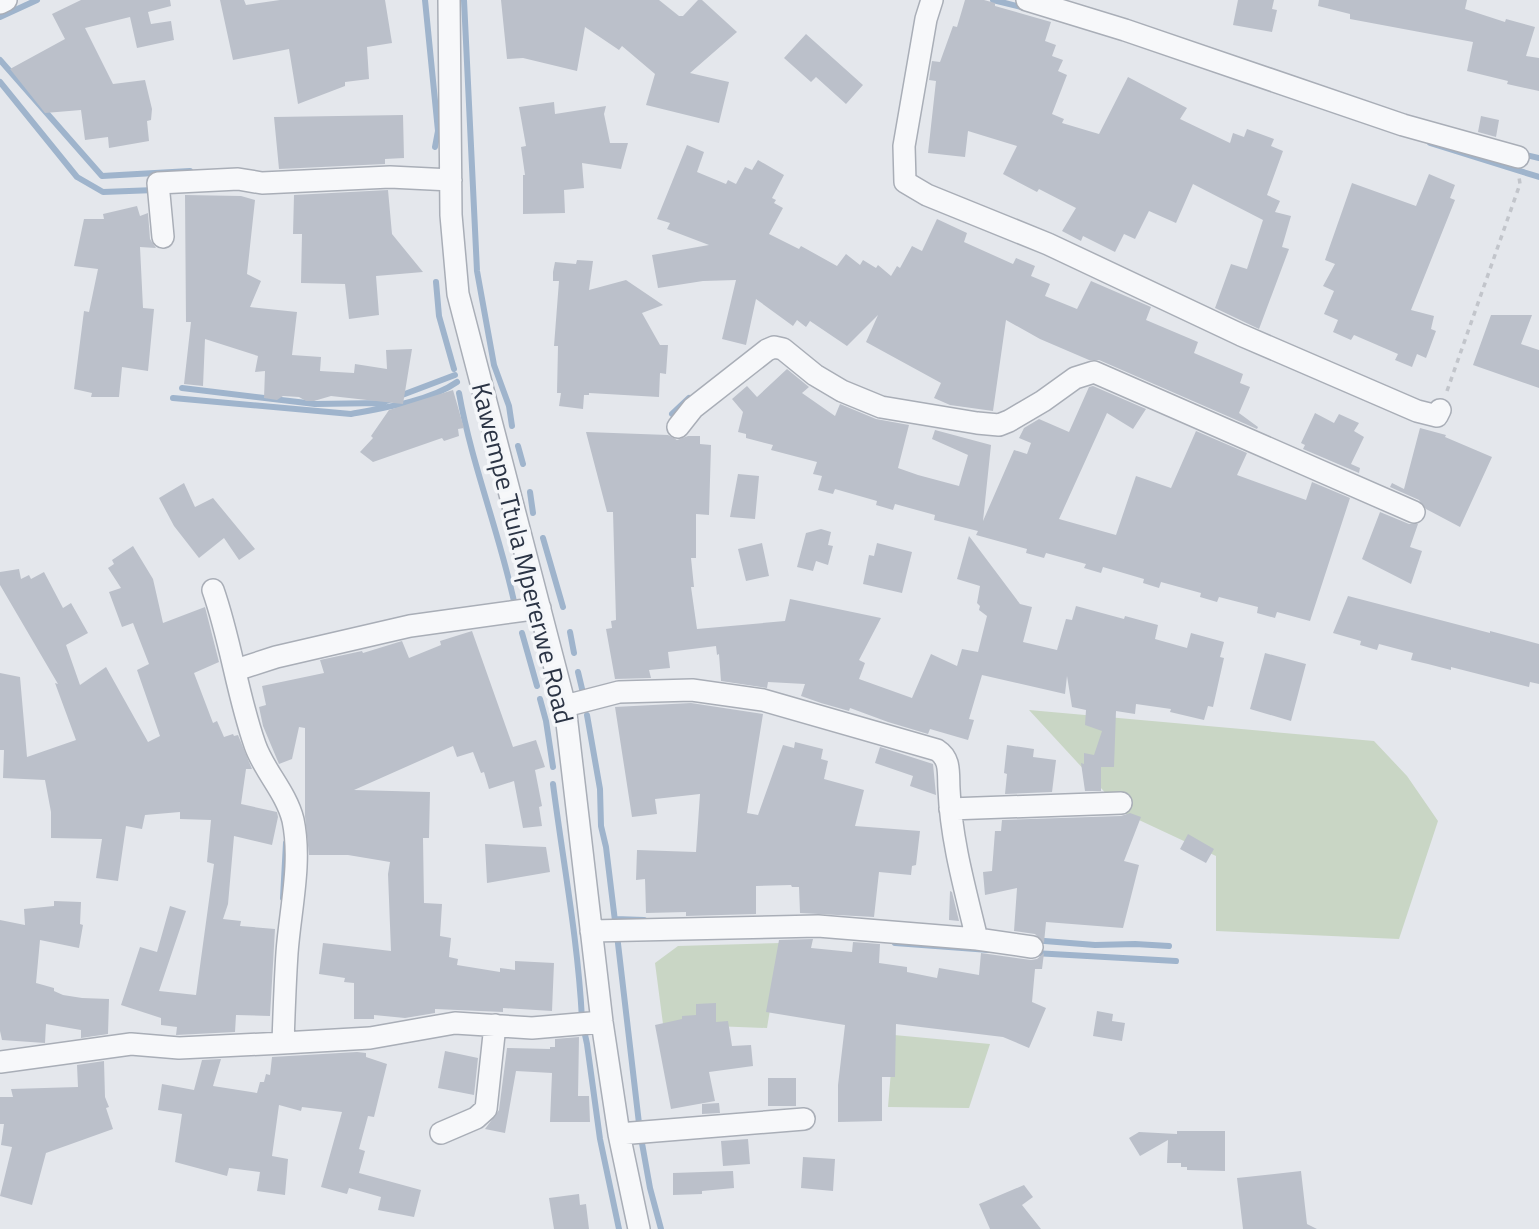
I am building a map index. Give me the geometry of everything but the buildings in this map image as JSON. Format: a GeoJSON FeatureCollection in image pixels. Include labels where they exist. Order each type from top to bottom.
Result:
{"type":"FeatureCollection","features":[{"type":"Feature","properties":{"kind":"street"},"geometry":{"type":"LineString","coordinates":[[0,3],[6,0]]}},
{"type":"Feature","properties":{"kind":"street","name":"Kawempe Ttula Mpererwe Road"},"geometry":{"type":"LineString","coordinates":[[449,0],[451,215],[458,294],[565,706],[602,1021],[619,1134],[639,1229]]}},
{"type":"Feature","properties":{"kind":"street"},"geometry":{"type":"LineString","coordinates":[[932,0],[926,19],[904,146],[905,182],[928,195],[1048,244],[1241,335],[1417,411],[1437,416],[1440,410]]}},
{"type":"Feature","properties":{"kind":"street"},"geometry":{"type":"LineString","coordinates":[[1027,0],[1125,30],[1403,125],[1518,158]]}},
{"type":"Feature","properties":{"kind":"street"},"geometry":{"type":"LineString","coordinates":[[163,237],[158,183],[237,179],[262,183],[390,177],[451,180]]}},
{"type":"Feature","properties":{"kind":"street"},"geometry":{"type":"LineString","coordinates":[[678,427],[693,408],[774,347],[783,349],[815,375],[842,391],[881,407],[999,425],[1043,401],[1075,378],[1094,372],[1414,512]]}},
{"type":"Feature","properties":{"kind":"street"},"geometry":{"type":"LineString","coordinates":[[213,590],[226,625],[255,747],[278,783],[292,818],[295,841],[293,897],[287,952],[283,1043]]}},
{"type":"Feature","properties":{"kind":"street"},"geometry":{"type":"LineString","coordinates":[[236,670],[276,657],[410,626],[540,608]]}},
{"type":"Feature","properties":{"kind":"street"},"geometry":{"type":"LineString","coordinates":[[565,706],[619,692],[692,690],[763,700],[937,750],[944,755],[948,763],[950,809],[960,870],[977,939]]}},
{"type":"Feature","properties":{"kind":"street"},"geometry":{"type":"LineString","coordinates":[[950,809],[1121,803]]}},
{"type":"Feature","properties":{"kind":"street"},"geometry":{"type":"LineString","coordinates":[[592,931],[818,926],[977,939],[1032,947]]}},
{"type":"Feature","properties":{"kind":"street"},"geometry":{"type":"LineString","coordinates":[[0,1062],[131,1044],[179,1048],[283,1043],[370,1038],[455,1023],[532,1028],[602,1021]]}},
{"type":"Feature","properties":{"kind":"street"},"geometry":{"type":"LineString","coordinates":[[441,1133],[476,1118],[486,1109],[495,1026]]}},
{"type":"Feature","properties":{"kind":"street"},"geometry":{"type":"LineString","coordinates":[[619,1134],[804,1119]]}},
{"type":"Feature","properties":{"kind":"path"},"geometry":{"type":"LineString","coordinates":[[1440,410],[1520,184],[1518,158]]}},
{"type":"Feature","properties":{"kind":"green space"},"geometry":{"type":"Polygon","coordinates":[[[1029,710],[1374,741],[1407,776],[1438,821],[1399,939],[1216,931],[1216,856],[1124,813],[1029,710]]]}},
{"type":"Feature","properties":{"kind":"green space"},"geometry":{"type":"Polygon","coordinates":[[[781,943],[767,1028],[663,1024],[655,963],[678,946],[781,943]]]}},
{"type":"Feature","properties":{"kind":"green space"},"geometry":{"type":"Polygon","coordinates":[[[894,1035],[990,1044],[969,1108],[888,1107],[894,1035]]]}},
{"type":"Feature","properties":{"kind":"waterway"},"geometry":{"type":"LineString","coordinates":[[0,17],[37,0]]}},
{"type":"Feature","properties":{"kind":"waterway"},"geometry":{"type":"LineString","coordinates":[[425,0],[438,131],[435,147]]}},
{"type":"Feature","properties":{"kind":"waterway"},"geometry":{"type":"LineString","coordinates":[[464,0],[477,271],[494,365],[509,406],[512,426]]}},
{"type":"Feature","properties":{"kind":"waterway"},"geometry":{"type":"LineString","coordinates":[[993,0],[1025,8]]}},
{"type":"Feature","properties":{"kind":"waterway"},"geometry":{"type":"LineString","coordinates":[[0,60],[102,176],[190,171]]}},
{"type":"Feature","properties":{"kind":"waterway"},"geometry":{"type":"LineString","coordinates":[[0,82],[77,177],[103,192],[155,190]]}},
{"type":"Feature","properties":{"kind":"waterway"},"geometry":{"type":"LineString","coordinates":[[1430,143],[1539,177]]}},
{"type":"Feature","properties":{"kind":"waterway"},"geometry":{"type":"LineString","coordinates":[[1522,154],[1539,158]]}},
{"type":"Feature","properties":{"kind":"waterway"},"geometry":{"type":"LineString","coordinates":[[436,282],[439,316],[454,369]]}},
{"type":"Feature","properties":{"kind":"waterway"},"geometry":{"type":"LineString","coordinates":[[182,388],[315,404],[381,403],[455,375]]}},
{"type":"Feature","properties":{"kind":"waterway"},"geometry":{"type":"LineString","coordinates":[[173,398],[351,414],[420,399],[457,382]]}},
{"type":"Feature","properties":{"kind":"waterway"},"geometry":{"type":"LineString","coordinates":[[459,393],[471,447],[515,606]]}},
{"type":"Feature","properties":{"kind":"waterway"},"geometry":{"type":"LineString","coordinates":[[672,414],[689,398]]}},
{"type":"Feature","properties":{"kind":"waterway"},"geometry":{"type":"LineString","coordinates":[[518,446],[523,464]]}},
{"type":"Feature","properties":{"kind":"waterway"},"geometry":{"type":"LineString","coordinates":[[530,492],[533,513]]}},
{"type":"Feature","properties":{"kind":"waterway"},"geometry":{"type":"LineString","coordinates":[[543,538],[563,607]]}},
{"type":"Feature","properties":{"kind":"waterway"},"geometry":{"type":"LineString","coordinates":[[570,632],[574,653]]}},
{"type":"Feature","properties":{"kind":"waterway"},"geometry":{"type":"LineString","coordinates":[[522,633],[537,686]]}},
{"type":"Feature","properties":{"kind":"waterway"},"geometry":{"type":"LineString","coordinates":[[578,672],[583,693]]}},
{"type":"Feature","properties":{"kind":"waterway"},"geometry":{"type":"LineString","coordinates":[[540,699],[553,767]]}},
{"type":"Feature","properties":{"kind":"waterway"},"geometry":{"type":"LineString","coordinates":[[587,715],[600,789],[601,826],[615,921]]}},
{"type":"Feature","properties":{"kind":"waterway"},"geometry":{"type":"LineString","coordinates":[[553,784],[577,960],[582,1019],[579,1019]]}},
{"type":"Feature","properties":{"kind":"waterway"},"geometry":{"type":"LineString","coordinates":[[283,898],[286,843]]}},
{"type":"Feature","properties":{"kind":"waterway"},"geometry":{"type":"LineString","coordinates":[[615,919],[644,920]]}},
{"type":"Feature","properties":{"kind":"waterway"},"geometry":{"type":"LineString","coordinates":[[617,935],[640,1132],[661,1229]]}},
{"type":"Feature","properties":{"kind":"waterway"},"geometry":{"type":"LineString","coordinates":[[1032,940],[1095,945],[1169,946]]}},
{"type":"Feature","properties":{"kind":"waterway"},"geometry":{"type":"LineString","coordinates":[[895,943],[989,950]]}},
{"type":"Feature","properties":{"kind":"waterway"},"geometry":{"type":"LineString","coordinates":[[1034,953],[1176,961]]}},
{"type":"Feature","properties":{"kind":"waterway"},"geometry":{"type":"LineString","coordinates":[[581,1030],[584,1030],[587,1044],[600,1139],[619,1229]]}}]}
